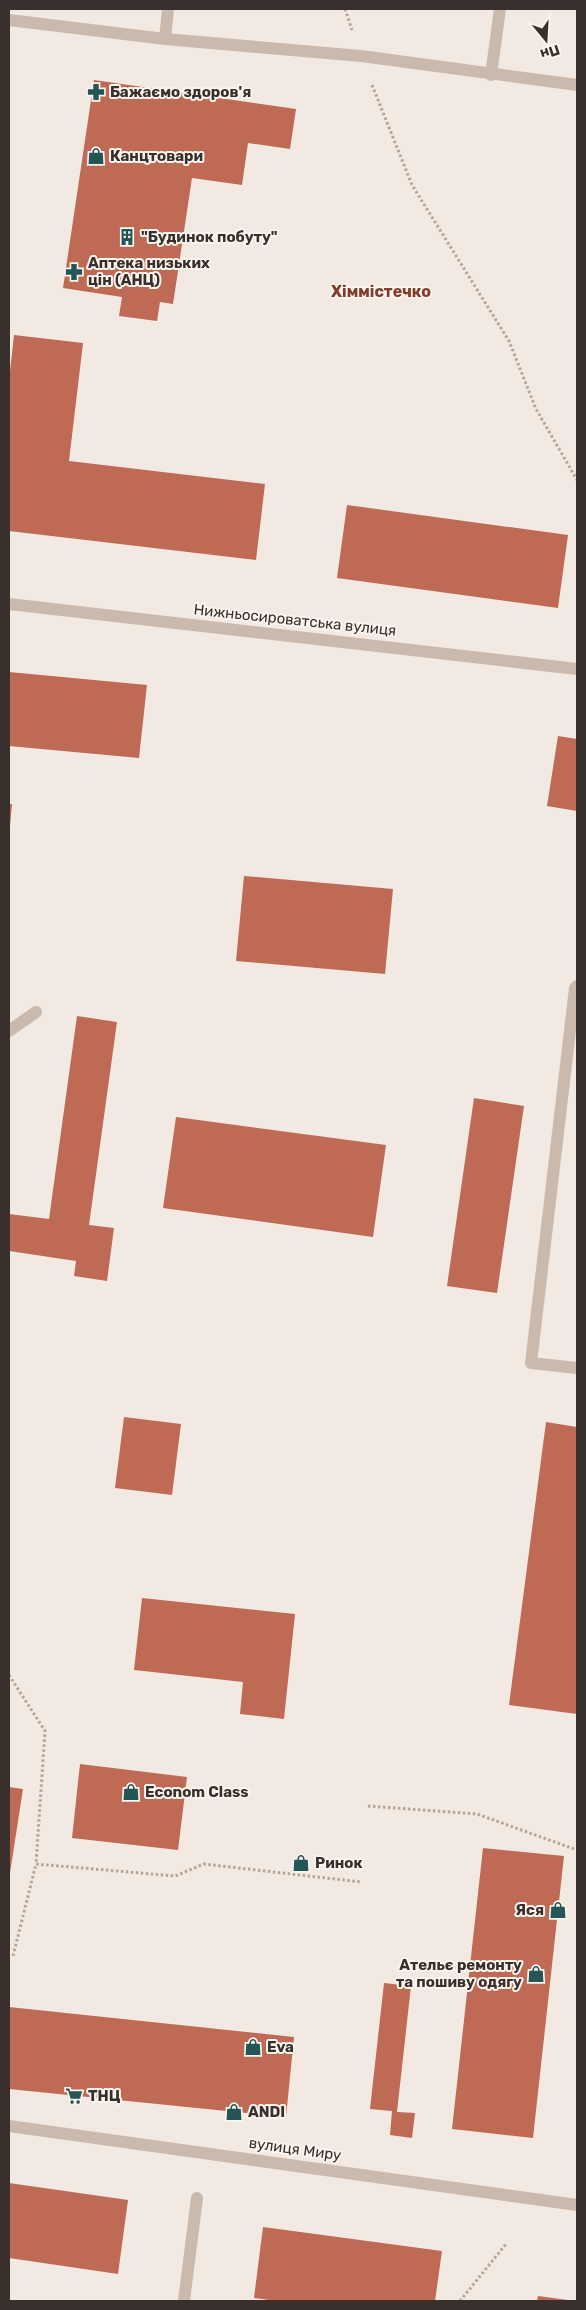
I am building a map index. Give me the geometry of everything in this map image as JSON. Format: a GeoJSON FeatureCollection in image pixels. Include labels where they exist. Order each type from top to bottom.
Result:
{"type":"FeatureCollection","features":[{"type":"Feature","properties":{"kind":"street"},"geometry":{"type":"LineString","coordinates":[[165,39],[168,9]]}},
{"type":"Feature","properties":{"kind":"street"},"geometry":{"type":"LineString","coordinates":[[491,75],[500,9]]}},
{"type":"Feature","properties":{"kind":"street"},"geometry":{"type":"LineString","coordinates":[[9,20],[165,39],[361,56],[491,75],[577,85]]}},
{"type":"Feature","properties":{"kind":"street","name":"Нижньосироватська вулиця"},"geometry":{"type":"LineString","coordinates":[[9,604],[577,669]]}},
{"type":"Feature","properties":{"kind":"street"},"geometry":{"type":"LineString","coordinates":[[577,986],[575,988],[531,1362],[577,1368]]}},
{"type":"Feature","properties":{"kind":"street"},"geometry":{"type":"LineString","coordinates":[[9,1031],[36,1012]]}},
{"type":"Feature","properties":{"kind":"street","name":"вулиця Миру"},"geometry":{"type":"LineString","coordinates":[[9,2126],[577,2205]]}},
{"type":"Feature","properties":{"kind":"street"},"geometry":{"type":"LineString","coordinates":[[184,2301],[197,2198]]}},
{"type":"Feature","properties":{"kind":"path"},"geometry":{"type":"LineString","coordinates":[[345,9],[361,56],[412,185],[509,341],[536,409],[577,480]]}},
{"type":"Feature","properties":{"kind":"path"},"geometry":{"type":"LineString","coordinates":[[9,1674],[45,1731],[36,1864],[13,1956]]}},
{"type":"Feature","properties":{"kind":"path"},"geometry":{"type":"LineString","coordinates":[[368,1806],[477,1814],[577,1850]]}},
{"type":"Feature","properties":{"kind":"path"},"geometry":{"type":"LineString","coordinates":[[36,1864],[176,1876],[204,1864],[361,1882]]}},
{"type":"Feature","properties":{"kind":"path"},"geometry":{"type":"LineString","coordinates":[[460,2301],[506,2244]]}},
{"type":"Feature","properties":{"kind":"building","name":"\"Будинок побуту\""},"geometry":{"type":"Polygon","coordinates":[[[94,80],[296,109],[290,149],[248,143],[242,185],[192,178],[173,304],[160,302],[157,321],[119,316],[122,297],[63,288],[94,80]]]}},
{"type":"Feature","properties":{"kind":"building"},"geometry":{"type":"Polygon","coordinates":[[[14,335],[83,343],[69,461],[265,484],[256,560],[9,531],[9,380],[14,335]]]}},
{"type":"Feature","properties":{"kind":"building"},"geometry":{"type":"Polygon","coordinates":[[[347,505],[568,535],[558,608],[337,578],[347,505]]]}},
{"type":"Feature","properties":{"kind":"building"},"geometry":{"type":"Polygon","coordinates":[[[9,672],[147,685],[139,758],[9,746],[9,672]]]}},
{"type":"Feature","properties":{"kind":"building"},"geometry":{"type":"Polygon","coordinates":[[[558,736],[577,739],[577,811],[547,806],[558,736]]]}},
{"type":"Feature","properties":{"kind":"building"},"geometry":{"type":"Polygon","coordinates":[[[9,804],[12,804],[10,826],[9,826],[9,804]]]}},
{"type":"Feature","properties":{"kind":"building"},"geometry":{"type":"Polygon","coordinates":[[[244,876],[393,889],[385,974],[236,961],[244,876]]]}},
{"type":"Feature","properties":{"kind":"building"},"geometry":{"type":"Polygon","coordinates":[[[77,1016],[117,1022],[89,1225],[114,1228],[107,1281],[74,1276],[76,1261],[9,1251],[9,1214],[49,1219],[77,1016]]]}},
{"type":"Feature","properties":{"kind":"building"},"geometry":{"type":"Polygon","coordinates":[[[474,1098],[524,1106],[497,1293],[447,1286],[474,1098]]]}},
{"type":"Feature","properties":{"kind":"building"},"geometry":{"type":"Polygon","coordinates":[[[176,1117],[386,1145],[373,1237],[163,1208],[176,1117]]]}},
{"type":"Feature","properties":{"kind":"building"},"geometry":{"type":"Polygon","coordinates":[[[124,1417],[181,1424],[172,1495],[115,1488],[124,1417]]]}},
{"type":"Feature","properties":{"kind":"building"},"geometry":{"type":"Polygon","coordinates":[[[546,1422],[577,1427],[577,1714],[509,1705],[546,1422]]]}},
{"type":"Feature","properties":{"kind":"building"},"geometry":{"type":"Polygon","coordinates":[[[142,1598],[295,1614],[284,1719],[240,1714],[243,1682],[134,1670],[142,1598]]]}},
{"type":"Feature","properties":{"kind":"building","name":"Econom Class"},"geometry":{"type":"Polygon","coordinates":[[[80,1764],[187,1777],[178,1850],[72,1838],[80,1764]]]}},
{"type":"Feature","properties":{"kind":"building"},"geometry":{"type":"Polygon","coordinates":[[[9,1787],[23,1789],[10,1873],[9,1873],[9,1787]]]}},
{"type":"Feature","properties":{"kind":"building"},"geometry":{"type":"Polygon","coordinates":[[[483,1848],[564,1856],[533,2138],[452,2129],[483,1848]]]}},
{"type":"Feature","properties":{"kind":"building"},"geometry":{"type":"Polygon","coordinates":[[[384,1983],[411,1986],[397,2112],[415,2113],[412,2138],[390,2135],[392,2111],[370,2109],[384,1983]]]}},
{"type":"Feature","properties":{"kind":"building"},"geometry":{"type":"Polygon","coordinates":[[[9,2007],[294,2037],[286,2117],[9,2089],[9,2007]]]}},
{"type":"Feature","properties":{"kind":"building"},"geometry":{"type":"Polygon","coordinates":[[[9,2183],[128,2200],[118,2274],[9,2258],[9,2183]]]}},
{"type":"Feature","properties":{"kind":"building"},"geometry":{"type":"Polygon","coordinates":[[[263,2227],[442,2251],[435,2301],[277,2301],[254,2298],[263,2227]]]}},
{"type":"Feature","properties":{"kind":"building"},"geometry":{"type":"Polygon","coordinates":[[[538,2296],[568,2300],[568,2301],[537,2301],[538,2296]]]}},
{"type":"Feature","properties":{"kind":"place","name":"Бажаємо здоров'я"},"geometry":{"type":"Point","coordinates":[96,92]}},
{"type":"Feature","properties":{"kind":"place","name":"Канцтовари"},"geometry":{"type":"Point","coordinates":[96,156]}},
{"type":"Feature","properties":{"kind":"place","name":"\"Будинок побуту\""},"geometry":{"type":"Point","coordinates":[127,237]}},
{"type":"Feature","properties":{"kind":"place","name":"Аптека низьких цін (АНЦ)"},"geometry":{"type":"Point","coordinates":[74,272]}},
{"type":"Feature","properties":{"kind":"place","name":"Econom Class"},"geometry":{"type":"Point","coordinates":[131,1792]}},
{"type":"Feature","properties":{"kind":"place","name":"Ринок"},"geometry":{"type":"Point","coordinates":[301,1863]}},
{"type":"Feature","properties":{"kind":"place","name":"Яся"},"geometry":{"type":"Point","coordinates":[558,1910]}},
{"type":"Feature","properties":{"kind":"place","name":"Ательє ремонту та пошиву одягу"},"geometry":{"type":"Point","coordinates":[536,1974]}},
{"type":"Feature","properties":{"kind":"place","name":"Eva"},"geometry":{"type":"Point","coordinates":[253,2047]}},
{"type":"Feature","properties":{"kind":"place","name":"ТНЦ"},"geometry":{"type":"Point","coordinates":[74,2096]}},
{"type":"Feature","properties":{"kind":"place","name":"ANDI"},"geometry":{"type":"Point","coordinates":[234,2112]}},
{"type":"Feature","properties":{"kind":"district","name":"Хіммістечко"},"geometry":{"type":"Point","coordinates":[381,291]}}]}
